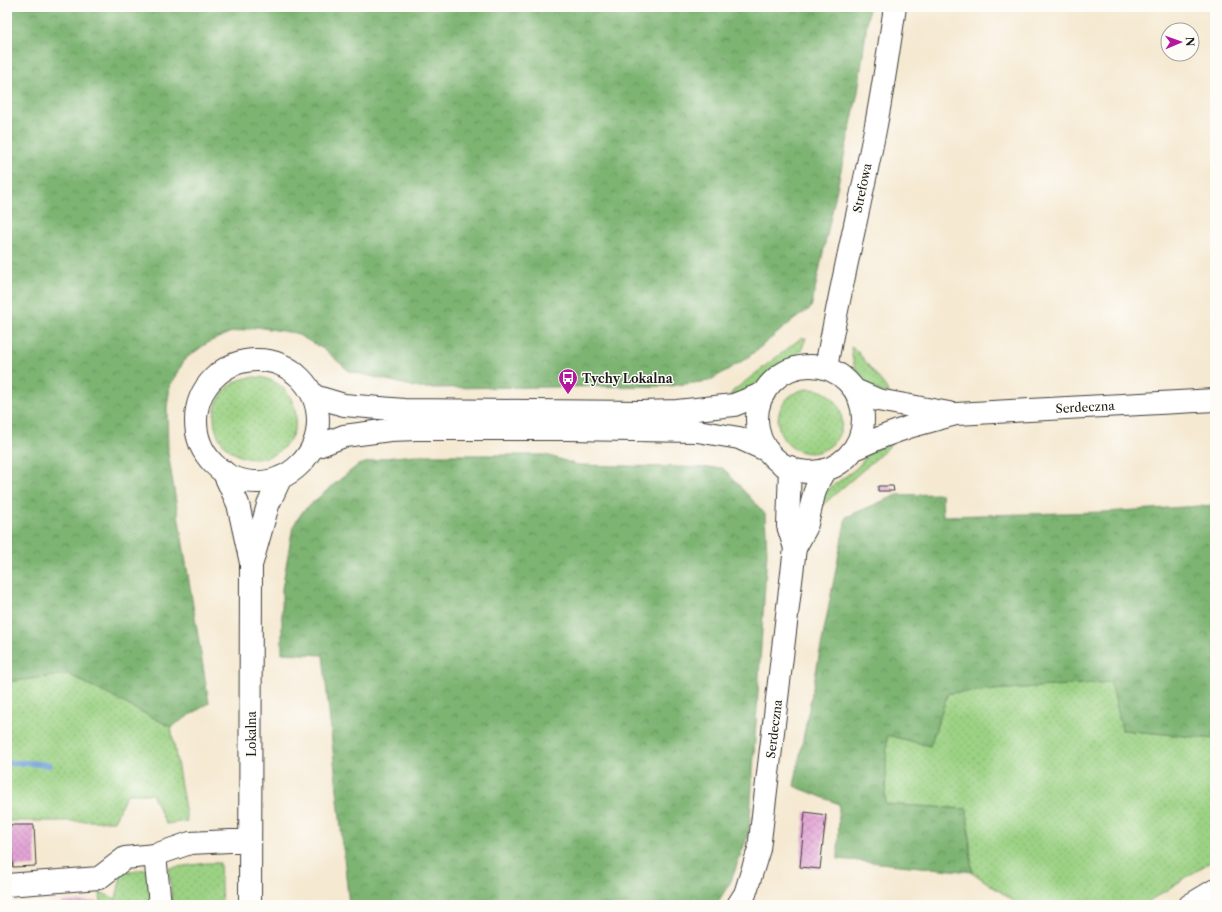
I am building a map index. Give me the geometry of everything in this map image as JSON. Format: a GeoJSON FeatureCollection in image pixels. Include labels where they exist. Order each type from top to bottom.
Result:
{"type":"FeatureCollection","features":[{"type":"Feature","properties":{"kind":"street","name":"Strefowa"},"geometry":{"type":"LineString","coordinates":[[826,368],[837,308],[875,130],[895,7]]}},
{"type":"Feature","properties":{"kind":"street"},"geometry":{"type":"LineString","coordinates":[[259,359],[276,362],[292,370],[305,382],[314,396],[319,413],[318,431],[313,448],[303,462],[292,471],[273,480],[256,482],[238,479],[223,472],[210,460],[201,445],[197,428],[197,410],[202,393],[212,379],[226,368],[242,361],[259,359]]}},
{"type":"Feature","properties":{"kind":"street"},"geometry":{"type":"LineString","coordinates":[[812,366],[826,368],[837,373],[855,390],[863,414],[863,426],[860,438],[854,449],[846,458],[825,470],[813,472],[796,470],[781,463],[768,451],[761,438],[758,423],[759,408],[764,393],[773,382],[784,373],[798,367],[812,366]]}},
{"type":"Feature","properties":{"kind":"street","name":"Serdeczna"},"geometry":{"type":"LineString","coordinates":[[855,390],[878,400],[956,414],[1215,400]]}},
{"type":"Feature","properties":{"kind":"street"},"geometry":{"type":"LineString","coordinates":[[314,396],[344,405],[404,410],[677,412],[734,405],[764,393]]}},
{"type":"Feature","properties":{"kind":"street","name":"Serdeczna"},"geometry":{"type":"LineString","coordinates":[[854,449],[884,436],[956,414]]}},
{"type":"Feature","properties":{"kind":"street"},"geometry":{"type":"LineString","coordinates":[[313,448],[344,436],[390,430],[417,429],[698,431],[738,438],[768,451]]}},
{"type":"Feature","properties":{"kind":"street"},"geometry":{"type":"LineString","coordinates":[[790,467],[788,526],[795,548]]}},
{"type":"Feature","properties":{"kind":"street"},"geometry":{"type":"LineString","coordinates":[[795,548],[806,528],[814,494],[819,480],[825,470]]}},
{"type":"Feature","properties":{"kind":"street","name":"Lokalna"},"geometry":{"type":"LineString","coordinates":[[223,472],[238,504],[251,564],[250,905]]}},
{"type":"Feature","properties":{"kind":"street","name":"Lokalna"},"geometry":{"type":"LineString","coordinates":[[251,564],[268,504],[281,477]]}},
{"type":"Feature","properties":{"kind":"street","name":"Serdeczna"},"geometry":{"type":"LineString","coordinates":[[738,905],[745,894],[759,849],[795,548]]}},
{"type":"Feature","properties":{"kind":"street"},"geometry":{"type":"LineString","coordinates":[[7,885],[99,878],[125,858],[155,855],[190,843],[250,841]]}},
{"type":"Feature","properties":{"kind":"street"},"geometry":{"type":"LineString","coordinates":[[155,855],[160,905]]}},
{"type":"Feature","properties":{"kind":"street"},"geometry":{"type":"LineString","coordinates":[[1190,905],[1215,890]]}},
{"type":"Feature","properties":{"kind":"green space"},"geometry":{"type":"Polygon","coordinates":[[[7,7],[869,7],[858,92],[811,308],[792,321],[747,358],[709,381],[670,386],[420,388],[349,371],[325,350],[295,333],[257,327],[229,333],[207,343],[185,359],[170,386],[167,407],[168,453],[209,703],[171,727],[68,674],[7,682],[7,7]]]}},
{"type":"Feature","properties":{"kind":"green space"},"geometry":{"type":"Polygon","coordinates":[[[801,338],[806,338],[801,351],[763,377],[752,389],[729,397],[733,391],[801,338]]]}},
{"type":"Feature","properties":{"kind":"green space"},"geometry":{"type":"Polygon","coordinates":[[[851,347],[856,350],[885,386],[890,395],[876,390],[865,383],[856,369],[852,358],[851,347]]]}},
{"type":"Feature","properties":{"kind":"green space"},"geometry":{"type":"Polygon","coordinates":[[[255,377],[271,380],[284,389],[293,402],[296,418],[293,434],[284,447],[271,456],[255,459],[239,456],[226,447],[217,434],[214,418],[217,402],[226,389],[239,380],[255,377]]]}},
{"type":"Feature","properties":{"kind":"green space"},"geometry":{"type":"Polygon","coordinates":[[[804,389],[816,389],[833,398],[840,409],[842,421],[840,433],[833,444],[816,453],[804,453],[792,448],[783,439],[778,427],[778,415],[783,403],[792,394],[804,389]]]}},
{"type":"Feature","properties":{"kind":"green space"},"geometry":{"type":"Polygon","coordinates":[[[892,442],[887,449],[818,509],[823,496],[831,487],[857,468],[871,451],[892,442]]]}},
{"type":"Feature","properties":{"kind":"green space"},"geometry":{"type":"Polygon","coordinates":[[[416,455],[546,455],[578,465],[723,468],[765,514],[767,553],[749,832],[731,881],[716,905],[349,905],[323,655],[282,653],[282,589],[293,526],[303,511],[358,465],[383,458],[416,455]]]}},
{"type":"Feature","properties":{"kind":"green space"},"geometry":{"type":"Polygon","coordinates":[[[942,494],[943,516],[1105,512],[1215,505],[1215,739],[1122,730],[1111,682],[948,693],[930,746],[887,735],[885,804],[967,809],[972,872],[838,859],[839,804],[794,786],[846,517],[897,495],[942,494]]]}},
{"type":"Feature","properties":{"kind":"green space"},"geometry":{"type":"Polygon","coordinates":[[[68,674],[171,727],[187,821],[166,824],[152,794],[127,794],[114,821],[7,821],[7,682],[68,674]]]}},
{"type":"Feature","properties":{"kind":"green space"},"geometry":{"type":"Polygon","coordinates":[[[1112,682],[1122,730],[1215,739],[1215,859],[1143,905],[1019,905],[972,872],[967,809],[885,804],[887,735],[930,746],[948,693],[1112,682]]]}},
{"type":"Feature","properties":{"kind":"green space"},"geometry":{"type":"Polygon","coordinates":[[[207,863],[220,863],[222,905],[172,905],[169,868],[207,863]]]}},
{"type":"Feature","properties":{"kind":"green space"},"geometry":{"type":"Polygon","coordinates":[[[149,869],[153,905],[101,905],[100,892],[116,899],[122,872],[149,869]]]}},
{"type":"Feature","properties":{"kind":"building"},"geometry":{"type":"Polygon","coordinates":[[[878,486],[893,486],[894,491],[878,491],[878,486]]]}},
{"type":"Feature","properties":{"kind":"building"},"geometry":{"type":"Polygon","coordinates":[[[805,812],[826,815],[820,869],[800,867],[805,812]]]}},
{"type":"Feature","properties":{"kind":"building"},"geometry":{"type":"Polygon","coordinates":[[[7,824],[34,825],[36,866],[13,867],[12,849],[12,867],[7,867],[7,824]]]}},
{"type":"Feature","properties":{"kind":"building"},"geometry":{"type":"Polygon","coordinates":[[[97,901],[98,905],[62,905],[62,902],[97,901]]]}},
{"type":"Feature","properties":{"kind":"waterway"},"geometry":{"type":"LineString","coordinates":[[7,763],[49,765]]}},
{"type":"Feature","properties":{"kind":"place","name":"Tychy Lokalna"},"geometry":{"type":"Point","coordinates":[568,395]}}]}
